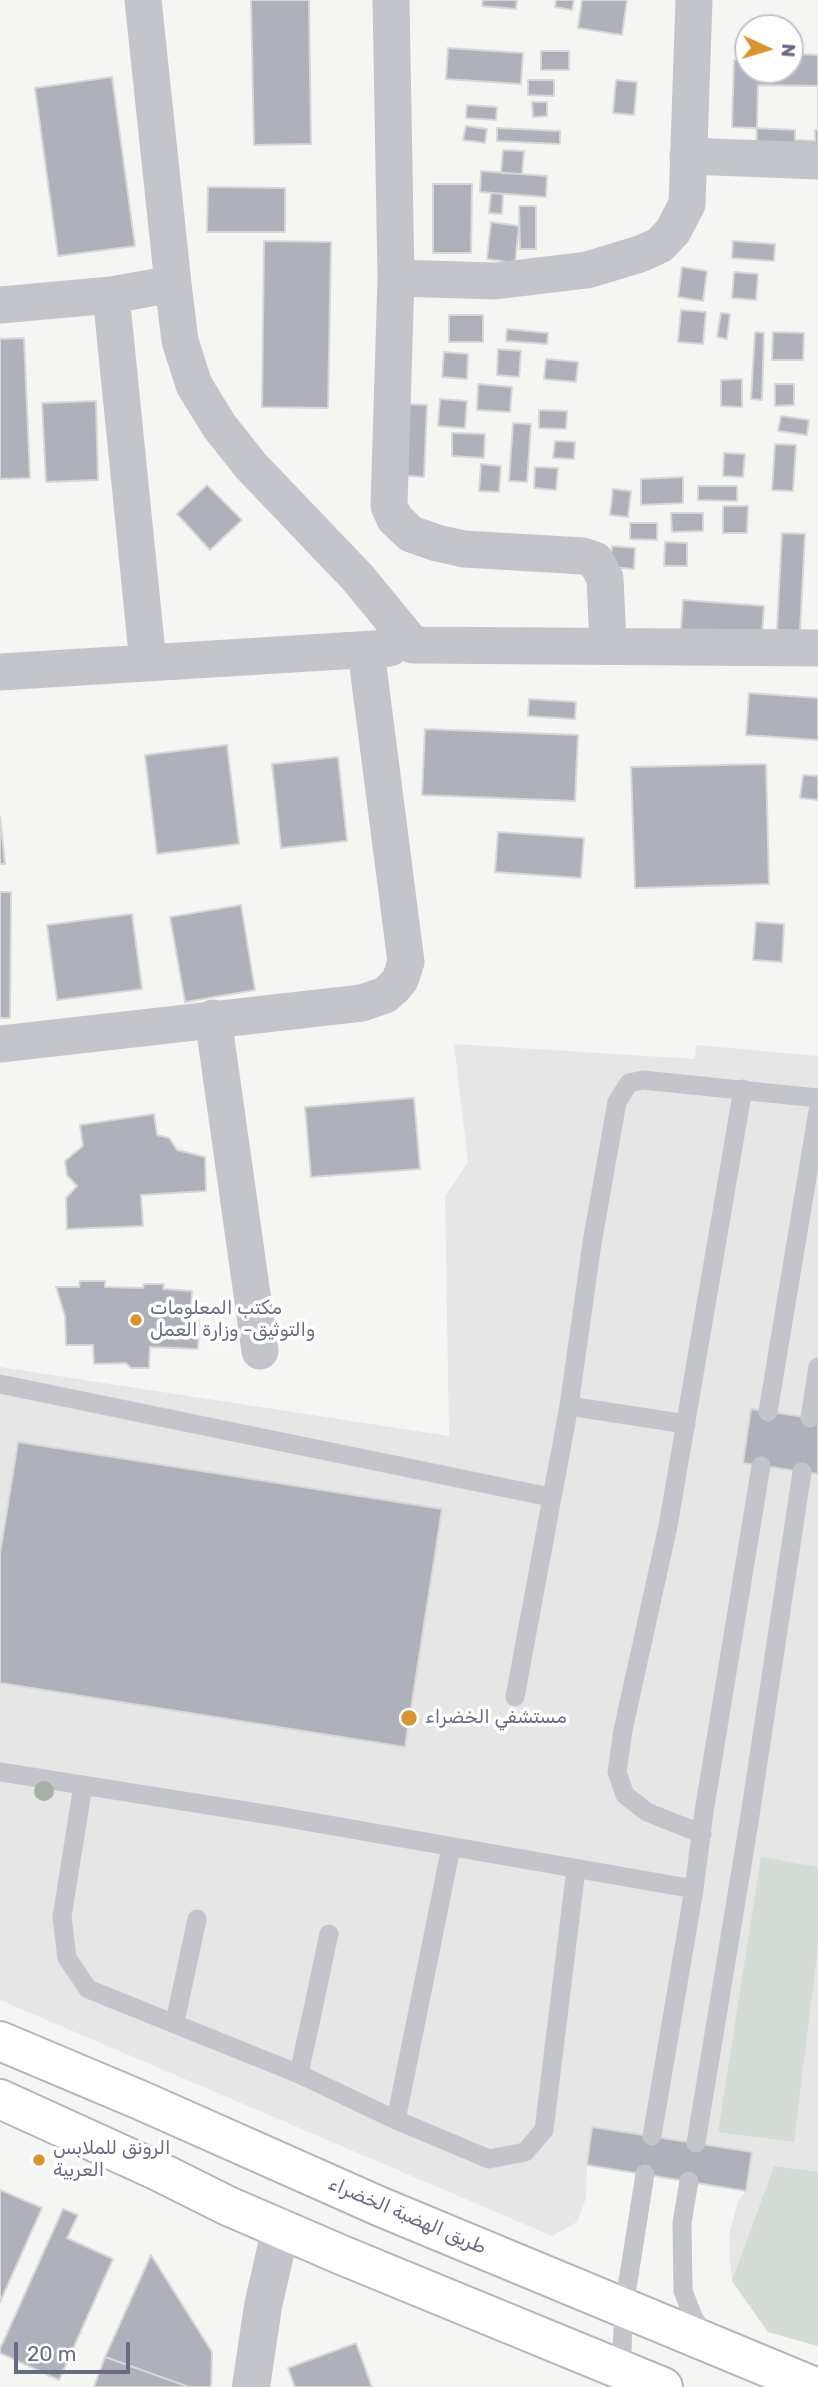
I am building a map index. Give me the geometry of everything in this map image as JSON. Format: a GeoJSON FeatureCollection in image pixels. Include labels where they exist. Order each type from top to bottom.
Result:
{"type":"FeatureCollection","features":[{"type":"Feature","properties":{"kind":"main road","name":"طريق الهضبة الخضراء"},"geometry":{"type":"LineString","coordinates":[[0,2041],[381,2207],[815,2387]]}},
{"type":"Feature","properties":{"kind":"main road"},"geometry":{"type":"LineString","coordinates":[[0,2099],[281,2228],[663,2387]]}},
{"type":"Feature","properties":{"kind":"street"},"geometry":{"type":"LineString","coordinates":[[143,0],[180,341],[194,385],[220,427],[260,475],[358,578],[413,645]]}},
{"type":"Feature","properties":{"kind":"street"},"geometry":{"type":"LineString","coordinates":[[391,0],[396,278],[388,506],[395,519],[411,534],[437,543],[464,549],[583,556],[595,560],[605,578],[608,645]]}},
{"type":"Feature","properties":{"kind":"street"},"geometry":{"type":"LineString","coordinates":[[396,278],[495,281],[587,270],[660,245],[673,231],[687,204],[695,0]]}},
{"type":"Feature","properties":{"kind":"street"},"geometry":{"type":"LineString","coordinates":[[688,156],[818,161]]}},
{"type":"Feature","properties":{"kind":"street"},"geometry":{"type":"LineString","coordinates":[[0,305],[111,295],[173,284]]}},
{"type":"Feature","properties":{"kind":"street"},"geometry":{"type":"LineString","coordinates":[[111,295],[148,663]]}},
{"type":"Feature","properties":{"kind":"street"},"geometry":{"type":"LineString","coordinates":[[0,672],[366,651],[413,645],[818,648]]}},
{"type":"Feature","properties":{"kind":"street"},"geometry":{"type":"LineString","coordinates":[[0,1044],[362,1003],[385,995],[400,980],[406,962],[366,651]]}},
{"type":"Feature","properties":{"kind":"street"},"geometry":{"type":"LineString","coordinates":[[213,1018],[260,1351]]}},
{"type":"Feature","properties":{"kind":"street"},"geometry":{"type":"LineString","coordinates":[[251,2387],[263,2306],[281,2228]]}},
{"type":"Feature","properties":{"kind":"lane"},"geometry":{"type":"LineString","coordinates":[[515,1697],[569,1406],[592,1243],[617,1102],[629,1083],[643,1080],[818,1098]]}},
{"type":"Feature","properties":{"kind":"lane"},"geometry":{"type":"LineString","coordinates":[[702,1833],[647,1812],[625,1796],[617,1772],[668,1526],[743,1089]]}},
{"type":"Feature","properties":{"kind":"lane"},"geometry":{"type":"LineString","coordinates":[[768,1412],[818,1111]]}},
{"type":"Feature","properties":{"kind":"lane"},"geometry":{"type":"LineString","coordinates":[[810,1418],[818,1367]]}},
{"type":"Feature","properties":{"kind":"lane"},"geometry":{"type":"LineString","coordinates":[[0,1384],[550,1497]]}},
{"type":"Feature","properties":{"kind":"lane"},"geometry":{"type":"LineString","coordinates":[[569,1406],[685,1424]]}},
{"type":"Feature","properties":{"kind":"lane"},"geometry":{"type":"LineString","coordinates":[[652,2137],[761,1466]]}},
{"type":"Feature","properties":{"kind":"lane"},"geometry":{"type":"LineString","coordinates":[[696,2143],[749,1822],[802,1472]]}},
{"type":"Feature","properties":{"kind":"lane"},"geometry":{"type":"LineString","coordinates":[[0,1772],[694,1889]]}},
{"type":"Feature","properties":{"kind":"lane"},"geometry":{"type":"LineString","coordinates":[[83,1785],[62,1917],[67,1958],[88,1989],[299,2074],[396,2120],[489,2159],[525,2152],[544,2130],[576,1869]]}},
{"type":"Feature","properties":{"kind":"lane"},"geometry":{"type":"LineString","coordinates":[[396,2120],[451,1847]]}},
{"type":"Feature","properties":{"kind":"lane"},"geometry":{"type":"LineString","coordinates":[[175,2022],[197,1919]]}},
{"type":"Feature","properties":{"kind":"lane"},"geometry":{"type":"LineString","coordinates":[[299,2074],[329,1934]]}},
{"type":"Feature","properties":{"kind":"lane"},"geometry":{"type":"LineString","coordinates":[[621,2370],[624,2307],[645,2174]]}},
{"type":"Feature","properties":{"kind":"lane"},"geometry":{"type":"LineString","coordinates":[[690,2181],[682,2223],[683,2291],[694,2319],[715,2345]]}},
{"type":"Feature","properties":{"kind":"shaded area","name":"مستشفي الخضراء"},"geometry":{"type":"Polygon","coordinates":[[[454,1044],[695,1059],[696,1045],[818,1056],[818,2346],[768,2332],[732,2281],[730,2232],[738,2201],[746,2190],[587,2165],[586,2198],[577,2222],[552,2236],[0,2000],[0,1367],[449,1436],[445,1196],[468,1162],[454,1044]]]}},
{"type":"Feature","properties":{"kind":"shaded area"},"geometry":{"type":"Polygon","coordinates":[[[761,1857],[818,1867],[818,1947],[794,2142],[718,2132],[761,1857]]]}},
{"type":"Feature","properties":{"kind":"shaded area"},"geometry":{"type":"Polygon","coordinates":[[[774,2166],[818,2172],[818,2346],[768,2332],[732,2281],[774,2166]]]}},
{"type":"Feature","properties":{"kind":"building"},"geometry":{"type":"Polygon","coordinates":[[[251,0],[309,0],[311,144],[254,145],[251,0]]]}},
{"type":"Feature","properties":{"kind":"building"},"geometry":{"type":"Polygon","coordinates":[[[483,0],[517,0],[516,9],[482,6],[483,0]]]}},
{"type":"Feature","properties":{"kind":"building"},"geometry":{"type":"Polygon","coordinates":[[[556,0],[574,0],[572,10],[555,7],[556,0]]]}},
{"type":"Feature","properties":{"kind":"building"},"geometry":{"type":"Polygon","coordinates":[[[582,0],[627,0],[622,35],[578,28],[582,0]]]}},
{"type":"Feature","properties":{"kind":"building"},"geometry":{"type":"Polygon","coordinates":[[[448,48],[523,53],[521,84],[446,79],[448,48]]]}},
{"type":"Feature","properties":{"kind":"building"},"geometry":{"type":"Polygon","coordinates":[[[541,51],[569,51],[569,70],[541,70],[541,51]]]}},
{"type":"Feature","properties":{"kind":"building"},"geometry":{"type":"Polygon","coordinates":[[[804,54],[818,55],[818,130],[815,130],[815,141],[795,140],[795,130],[732,127],[734,60],[734,84],[804,84],[804,54]]]}},
{"type":"Feature","properties":{"kind":"building"},"geometry":{"type":"Polygon","coordinates":[[[112,77],[135,246],[58,256],[35,88],[112,77]]]}},
{"type":"Feature","properties":{"kind":"building"},"geometry":{"type":"Polygon","coordinates":[[[528,80],[554,80],[554,96],[528,95],[528,80]]]}},
{"type":"Feature","properties":{"kind":"building"},"geometry":{"type":"Polygon","coordinates":[[[616,80],[637,82],[634,115],[613,113],[616,80]]]}},
{"type":"Feature","properties":{"kind":"building"},"geometry":{"type":"Polygon","coordinates":[[[758,85],[818,86],[818,164],[756,163],[758,85]]]}},
{"type":"Feature","properties":{"kind":"building"},"geometry":{"type":"Polygon","coordinates":[[[532,102],[547,102],[547,116],[533,117],[532,102]]]}},
{"type":"Feature","properties":{"kind":"building"},"geometry":{"type":"Polygon","coordinates":[[[467,105],[497,107],[496,120],[466,118],[467,105]]]}},
{"type":"Feature","properties":{"kind":"building"},"geometry":{"type":"Polygon","coordinates":[[[466,126],[487,129],[485,143],[463,140],[466,126]]]}},
{"type":"Feature","properties":{"kind":"building"},"geometry":{"type":"Polygon","coordinates":[[[497,128],[560,131],[560,144],[497,141],[497,128]]]}},
{"type":"Feature","properties":{"kind":"building"},"geometry":{"type":"Polygon","coordinates":[[[503,150],[524,151],[522,174],[501,173],[503,150]]]}},
{"type":"Feature","properties":{"kind":"building"},"geometry":{"type":"Polygon","coordinates":[[[481,171],[547,176],[546,197],[480,192],[481,171]]]}},
{"type":"Feature","properties":{"kind":"building"},"geometry":{"type":"Polygon","coordinates":[[[433,184],[472,184],[471,253],[433,253],[433,184]]]}},
{"type":"Feature","properties":{"kind":"building"},"geometry":{"type":"Polygon","coordinates":[[[208,187],[285,188],[285,232],[207,232],[208,187]]]}},
{"type":"Feature","properties":{"kind":"building"},"geometry":{"type":"Polygon","coordinates":[[[491,193],[503,194],[502,214],[489,213],[491,193]]]}},
{"type":"Feature","properties":{"kind":"building"},"geometry":{"type":"Polygon","coordinates":[[[519,206],[536,206],[536,249],[520,249],[519,206]]]}},
{"type":"Feature","properties":{"kind":"building"},"geometry":{"type":"Polygon","coordinates":[[[491,222],[519,226],[515,263],[487,259],[491,222]]]}},
{"type":"Feature","properties":{"kind":"building"},"geometry":{"type":"Polygon","coordinates":[[[264,241],[331,242],[328,408],[262,407],[264,241]]]}},
{"type":"Feature","properties":{"kind":"building"},"geometry":{"type":"Polygon","coordinates":[[[733,241],[775,244],[774,261],[732,258],[733,241]]]}},
{"type":"Feature","properties":{"kind":"building"},"geometry":{"type":"Polygon","coordinates":[[[682,267],[707,271],[703,301],[678,297],[682,267]]]}},
{"type":"Feature","properties":{"kind":"building"},"geometry":{"type":"Polygon","coordinates":[[[734,272],[758,274],[756,300],[732,298],[734,272]]]}},
{"type":"Feature","properties":{"kind":"building"},"geometry":{"type":"Polygon","coordinates":[[[681,310],[706,312],[703,344],[678,342],[681,310]]]}},
{"type":"Feature","properties":{"kind":"building"},"geometry":{"type":"Polygon","coordinates":[[[721,313],[730,314],[727,339],[717,337],[721,313]]]}},
{"type":"Feature","properties":{"kind":"building"},"geometry":{"type":"Polygon","coordinates":[[[449,315],[483,315],[483,342],[449,342],[449,315]]]}},
{"type":"Feature","properties":{"kind":"building"},"geometry":{"type":"Polygon","coordinates":[[[507,329],[548,333],[547,344],[506,341],[507,329]]]}},
{"type":"Feature","properties":{"kind":"building"},"geometry":{"type":"Polygon","coordinates":[[[755,332],[764,333],[762,400],[751,399],[755,332]]]}},
{"type":"Feature","properties":{"kind":"building"},"geometry":{"type":"Polygon","coordinates":[[[773,332],[804,333],[803,360],[772,360],[773,332]]]}},
{"type":"Feature","properties":{"kind":"building"},"geometry":{"type":"Polygon","coordinates":[[[24,338],[30,478],[0,479],[0,339],[24,338]]]}},
{"type":"Feature","properties":{"kind":"building"},"geometry":{"type":"Polygon","coordinates":[[[498,349],[521,351],[519,377],[497,375],[498,349]]]}},
{"type":"Feature","properties":{"kind":"building"},"geometry":{"type":"Polygon","coordinates":[[[444,352],[468,354],[467,379],[442,377],[444,352]]]}},
{"type":"Feature","properties":{"kind":"building"},"geometry":{"type":"Polygon","coordinates":[[[546,359],[578,362],[576,382],[544,379],[546,359]]]}},
{"type":"Feature","properties":{"kind":"building"},"geometry":{"type":"Polygon","coordinates":[[[742,379],[742,407],[721,406],[721,380],[742,379]]]}},
{"type":"Feature","properties":{"kind":"building"},"geometry":{"type":"Polygon","coordinates":[[[478,384],[512,387],[510,412],[477,410],[478,384]]]}},
{"type":"Feature","properties":{"kind":"building"},"geometry":{"type":"Polygon","coordinates":[[[775,384],[794,384],[794,405],[775,406],[775,384]]]}},
{"type":"Feature","properties":{"kind":"building"},"geometry":{"type":"Polygon","coordinates":[[[440,399],[467,401],[465,428],[438,426],[440,399]]]}},
{"type":"Feature","properties":{"kind":"building"},"geometry":{"type":"Polygon","coordinates":[[[96,401],[98,480],[46,482],[42,403],[96,401]]]}},
{"type":"Feature","properties":{"kind":"building"},"geometry":{"type":"Polygon","coordinates":[[[402,404],[427,405],[424,477],[398,475],[402,404]]]}},
{"type":"Feature","properties":{"kind":"building"},"geometry":{"type":"Polygon","coordinates":[[[539,410],[567,411],[566,429],[539,428],[539,410]]]}},
{"type":"Feature","properties":{"kind":"building"},"geometry":{"type":"Polygon","coordinates":[[[781,416],[809,420],[807,435],[778,431],[781,416]]]}},
{"type":"Feature","properties":{"kind":"building"},"geometry":{"type":"Polygon","coordinates":[[[513,423],[531,424],[527,482],[509,481],[513,423]]]}},
{"type":"Feature","properties":{"kind":"building"},"geometry":{"type":"Polygon","coordinates":[[[452,433],[485,434],[484,458],[452,456],[452,433]]]}},
{"type":"Feature","properties":{"kind":"building"},"geometry":{"type":"Polygon","coordinates":[[[555,441],[575,442],[574,459],[553,458],[555,441]]]}},
{"type":"Feature","properties":{"kind":"building"},"geometry":{"type":"Polygon","coordinates":[[[775,444],[796,445],[793,491],[772,490],[775,444]]]}},
{"type":"Feature","properties":{"kind":"building"},"geometry":{"type":"Polygon","coordinates":[[[724,453],[745,454],[743,477],[723,476],[724,453]]]}},
{"type":"Feature","properties":{"kind":"building"},"geometry":{"type":"Polygon","coordinates":[[[481,464],[501,466],[499,492],[479,491],[481,464]]]}},
{"type":"Feature","properties":{"kind":"building"},"geometry":{"type":"Polygon","coordinates":[[[535,467],[558,468],[556,490],[534,488],[535,467]]]}},
{"type":"Feature","properties":{"kind":"building"},"geometry":{"type":"Polygon","coordinates":[[[683,477],[683,503],[641,505],[641,479],[683,477]]]}},
{"type":"Feature","properties":{"kind":"building"},"geometry":{"type":"Polygon","coordinates":[[[207,485],[242,520],[210,550],[177,514],[207,485]]]}},
{"type":"Feature","properties":{"kind":"building"},"geometry":{"type":"Polygon","coordinates":[[[698,486],[737,486],[737,501],[698,500],[698,486]]]}},
{"type":"Feature","properties":{"kind":"building"},"geometry":{"type":"Polygon","coordinates":[[[613,489],[631,491],[628,517],[610,515],[613,489]]]}},
{"type":"Feature","properties":{"kind":"building"},"geometry":{"type":"Polygon","coordinates":[[[723,506],[748,506],[747,533],[723,533],[723,506]]]}},
{"type":"Feature","properties":{"kind":"building"},"geometry":{"type":"Polygon","coordinates":[[[671,513],[703,513],[703,531],[672,532],[671,513]]]}},
{"type":"Feature","properties":{"kind":"building"},"geometry":{"type":"Polygon","coordinates":[[[630,523],[657,523],[657,540],[630,539],[630,523]]]}},
{"type":"Feature","properties":{"kind":"building"},"geometry":{"type":"Polygon","coordinates":[[[782,533],[805,534],[800,631],[777,630],[782,533]]]}},
{"type":"Feature","properties":{"kind":"building"},"geometry":{"type":"Polygon","coordinates":[[[665,542],[687,543],[687,566],[664,566],[665,542]]]}},
{"type":"Feature","properties":{"kind":"building"},"geometry":{"type":"Polygon","coordinates":[[[612,546],[635,548],[634,569],[610,567],[612,546]]]}},
{"type":"Feature","properties":{"kind":"building"},"geometry":{"type":"Polygon","coordinates":[[[683,600],[764,606],[762,636],[681,630],[683,600]]]}},
{"type":"Feature","properties":{"kind":"building"},"geometry":{"type":"Polygon","coordinates":[[[749,693],[818,698],[818,740],[746,735],[749,693]]]}},
{"type":"Feature","properties":{"kind":"building"},"geometry":{"type":"Polygon","coordinates":[[[529,699],[576,702],[575,719],[528,716],[529,699]]]}},
{"type":"Feature","properties":{"kind":"building"},"geometry":{"type":"Polygon","coordinates":[[[425,729],[578,735],[575,801],[422,795],[425,729]]]}},
{"type":"Feature","properties":{"kind":"building"},"geometry":{"type":"Polygon","coordinates":[[[227,745],[239,844],[157,854],[145,755],[227,745]]]}},
{"type":"Feature","properties":{"kind":"building"},"geometry":{"type":"Polygon","coordinates":[[[338,757],[347,841],[281,848],[272,764],[338,757]]]}},
{"type":"Feature","properties":{"kind":"building"},"geometry":{"type":"Polygon","coordinates":[[[766,764],[769,884],[635,888],[631,767],[766,764]]]}},
{"type":"Feature","properties":{"kind":"building"},"geometry":{"type":"Polygon","coordinates":[[[803,775],[818,776],[818,800],[800,798],[803,775]]]}},
{"type":"Feature","properties":{"kind":"building"},"geometry":{"type":"Polygon","coordinates":[[[0,816],[5,864],[0,864],[0,816]]]}},
{"type":"Feature","properties":{"kind":"building"},"geometry":{"type":"Polygon","coordinates":[[[498,832],[584,838],[581,878],[495,872],[498,832]]]}},
{"type":"Feature","properties":{"kind":"building"},"geometry":{"type":"Polygon","coordinates":[[[0,892],[11,892],[10,1018],[0,1018],[0,892]]]}},
{"type":"Feature","properties":{"kind":"building"},"geometry":{"type":"Polygon","coordinates":[[[241,905],[255,990],[185,1002],[170,917],[241,905]]]}},
{"type":"Feature","properties":{"kind":"building"},"geometry":{"type":"Polygon","coordinates":[[[132,914],[142,989],[57,1000],[47,925],[132,914]]]}},
{"type":"Feature","properties":{"kind":"building"},"geometry":{"type":"Polygon","coordinates":[[[756,922],[784,924],[782,962],[753,960],[756,922]]]}},
{"type":"Feature","properties":{"kind":"building"},"geometry":{"type":"Polygon","coordinates":[[[414,1098],[420,1169],[311,1177],[305,1107],[414,1098]]]}},
{"type":"Feature","properties":{"kind":"building"},"geometry":{"type":"Polygon","coordinates":[[[154,1114],[157,1135],[169,1138],[177,1150],[205,1157],[206,1191],[141,1195],[143,1226],[67,1229],[66,1198],[77,1186],[67,1175],[65,1161],[83,1146],[80,1125],[154,1114]]]}},
{"type":"Feature","properties":{"kind":"building"},"geometry":{"type":"Polygon","coordinates":[[[80,1281],[105,1281],[105,1287],[143,1288],[144,1284],[164,1284],[163,1289],[192,1291],[190,1321],[199,1321],[198,1349],[150,1347],[149,1368],[131,1368],[126,1363],[94,1364],[93,1345],[66,1345],[65,1316],[56,1287],[79,1287],[80,1281]]]}},
{"type":"Feature","properties":{"kind":"building"},"geometry":{"type":"Polygon","coordinates":[[[751,1409],[818,1419],[818,1474],[743,1463],[751,1409]]]}},
{"type":"Feature","properties":{"kind":"building"},"geometry":{"type":"Polygon","coordinates":[[[18,1442],[442,1509],[405,1747],[0,1683],[0,1554],[18,1442]]]}},
{"type":"Feature","properties":{"kind":"building"},"geometry":{"type":"Polygon","coordinates":[[[592,2127],[752,2152],[746,2191],[587,2165],[592,2127]]]}},
{"type":"Feature","properties":{"kind":"building"},"geometry":{"type":"Polygon","coordinates":[[[0,2190],[42,2208],[0,2302],[0,2190]]]}},
{"type":"Feature","properties":{"kind":"building"},"geometry":{"type":"Polygon","coordinates":[[[63,2209],[78,2215],[67,2238],[113,2259],[59,2380],[0,2353],[0,2349],[63,2209]]]}},
{"type":"Feature","properties":{"kind":"building"},"geometry":{"type":"Polygon","coordinates":[[[151,2255],[212,2352],[211,2387],[189,2387],[105,2357],[151,2255]]]}},
{"type":"Feature","properties":{"kind":"building"},"geometry":{"type":"Polygon","coordinates":[[[356,2343],[372,2387],[295,2387],[288,2368],[356,2343]]]}},
{"type":"Feature","properties":{"kind":"building"},"geometry":{"type":"Polygon","coordinates":[[[105,2357],[189,2387],[94,2387],[105,2357]]]}},
{"type":"Feature","properties":{"kind":"place","name":"مكتب المعلومات والتوثيق- وزارة العمل"},"geometry":{"type":"Point","coordinates":[136,1320]}},
{"type":"Feature","properties":{"kind":"place","name":"مستشفي الخضراء"},"geometry":{"type":"Point","coordinates":[409,1718]}},
{"type":"Feature","properties":{"kind":"place","name":"الرونق للملابس العربية"},"geometry":{"type":"Point","coordinates":[39,2160]}}]}
